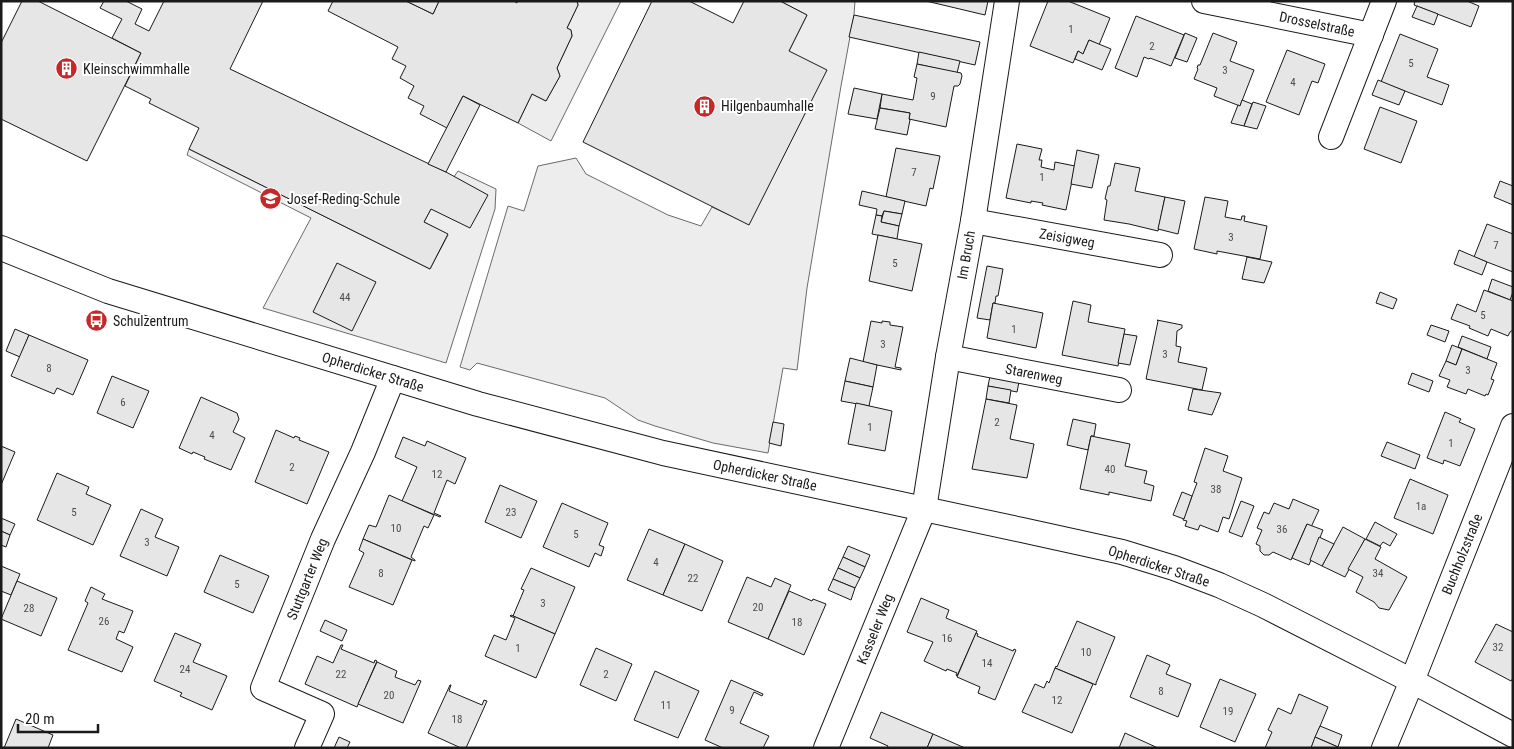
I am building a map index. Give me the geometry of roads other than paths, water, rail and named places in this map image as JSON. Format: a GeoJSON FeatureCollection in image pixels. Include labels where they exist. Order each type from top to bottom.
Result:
{"type":"FeatureCollection","features":[{"type":"Feature","properties":{"kind":"street","name":"Im Bruch"},"geometry":{"type":"LineString","coordinates":[[924,509],[948,357],[973,221],[1007,1]]}},
{"type":"Feature","properties":{"kind":"street","name":"Drosselstraße"},"geometry":{"type":"LineString","coordinates":[[1204,1],[1371,35]]}},
{"type":"Feature","properties":{"kind":"street"},"geometry":{"type":"LineString","coordinates":[[1331,137],[1384,1]]}},
{"type":"Feature","properties":{"kind":"street","name":"Zeisigweg"},"geometry":{"type":"LineString","coordinates":[[973,221],[1160,256]]}},
{"type":"Feature","properties":{"kind":"street","name":"Opherdicker Straße"},"geometry":{"type":"LineString","coordinates":[[1,248],[108,291],[478,404],[663,453],[1122,552],[1174,568],[1219,585],[1263,605],[1513,735]]}},
{"type":"Feature","properties":{"kind":"street","name":"Starenweg"},"geometry":{"type":"LineString","coordinates":[[948,357],[1119,390]]}},
{"type":"Feature","properties":{"kind":"street","name":"Stuttgarter Weg"},"geometry":{"type":"LineString","coordinates":[[307,748],[322,714],[263,688],[323,539],[363,452],[393,378]]}},
{"type":"Feature","properties":{"kind":"street","name":"Buchholzstraße"},"geometry":{"type":"LineString","coordinates":[[1384,748],[1513,426]]}},
{"type":"Feature","properties":{"kind":"street","name":"Kasseler Weg"},"geometry":{"type":"LineString","coordinates":[[826,748],[924,509]]}},
{"type":"Feature","properties":{"kind":"place","name":"Kleinschwimmhalle"},"geometry":{"type":"Point","coordinates":[67,69]}},
{"type":"Feature","properties":{"kind":"place","name":"Hilgenbaumhalle"},"geometry":{"type":"Point","coordinates":[705,106]}},
{"type":"Feature","properties":{"kind":"place","name":"Josef-Reding-Schule"},"geometry":{"type":"Point","coordinates":[271,199]}},
{"type":"Feature","properties":{"kind":"place","name":"Schulzentrum"},"geometry":{"type":"Point","coordinates":[97,321]}}]}
